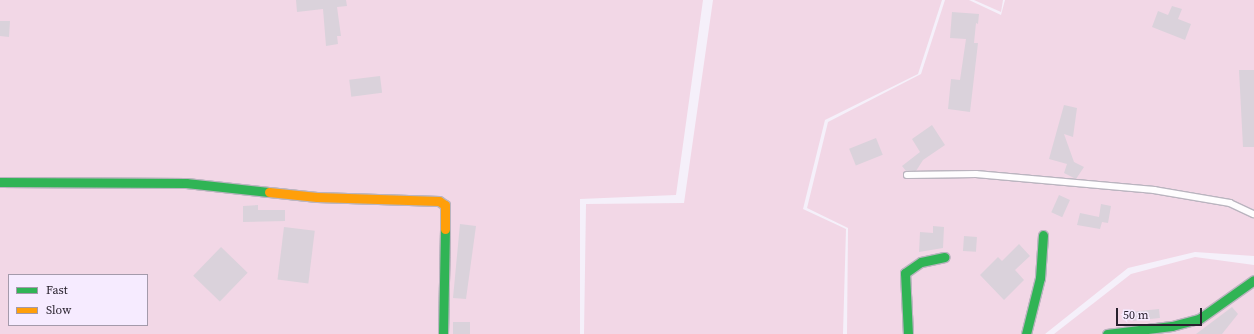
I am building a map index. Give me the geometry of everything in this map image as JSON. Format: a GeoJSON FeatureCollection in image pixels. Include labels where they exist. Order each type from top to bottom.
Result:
{"type":"FeatureCollection","features":[{"type":"Feature","properties":{"kind":"street"},"geometry":{"type":"LineString","coordinates":[[0,182],[186,183],[317,197],[439,201],[445,205],[443,334]]}},
{"type":"Feature","properties":{"kind":"street"},"geometry":{"type":"LineString","coordinates":[[1026,334],[1040,278],[1043,234]]}},
{"type":"Feature","properties":{"kind":"street"},"geometry":{"type":"LineString","coordinates":[[908,334],[904,299],[905,273],[921,262],[944,257]]}},
{"type":"Feature","properties":{"kind":"street"},"geometry":{"type":"LineString","coordinates":[[1107,334],[1172,326],[1199,319],[1254,280]]}},
{"type":"Feature","properties":{"kind":"lane"},"geometry":{"type":"LineString","coordinates":[[908,175],[976,174],[1154,190],[1230,203],[1254,214]]}},
{"type":"Feature","properties":{"kind":"shaded area"},"geometry":{"type":"Polygon","coordinates":[[[0,0],[703,0],[676,195],[580,199],[580,334],[0,334],[0,0]]]}},
{"type":"Feature","properties":{"kind":"shaded area"},"geometry":{"type":"Polygon","coordinates":[[[713,0],[942,0],[918,74],[825,120],[803,209],[846,229],[843,334],[584,334],[586,204],[684,203],[713,0]]]}},
{"type":"Feature","properties":{"kind":"shaded area"},"geometry":{"type":"Polygon","coordinates":[[[945,0],[969,0],[1001,15],[1005,0],[1254,0],[1254,256],[1195,252],[1128,268],[1045,334],[847,334],[848,228],[807,208],[828,122],[921,74],[945,0]]]}},
{"type":"Feature","properties":{"kind":"shaded area"},"geometry":{"type":"Polygon","coordinates":[[[974,0],[1003,0],[1001,12],[974,0]]]}},
{"type":"Feature","properties":{"kind":"shaded area"},"geometry":{"type":"Polygon","coordinates":[[[1195,257],[1254,265],[1254,334],[1054,334],[1131,274],[1195,257]]]}},
{"type":"Feature","properties":{"kind":"building"},"geometry":{"type":"Polygon","coordinates":[[[296,0],[346,0],[347,6],[337,7],[341,36],[337,36],[338,44],[326,46],[323,9],[297,12],[296,0]]]}},
{"type":"Feature","properties":{"kind":"building"},"geometry":{"type":"Polygon","coordinates":[[[1172,6],[1182,9],[1178,19],[1191,24],[1185,40],[1152,27],[1158,11],[1168,15],[1172,6]]]}},
{"type":"Feature","properties":{"kind":"building"},"geometry":{"type":"Polygon","coordinates":[[[952,12],[979,14],[978,24],[976,23],[974,43],[978,43],[970,112],[948,109],[951,79],[960,80],[966,39],[950,38],[952,12]]]}},
{"type":"Feature","properties":{"kind":"building"},"geometry":{"type":"Polygon","coordinates":[[[0,21],[10,21],[9,37],[0,36],[0,21]]]}},
{"type":"Feature","properties":{"kind":"building"},"geometry":{"type":"Polygon","coordinates":[[[1239,70],[1254,70],[1254,147],[1243,147],[1239,70]]]}},
{"type":"Feature","properties":{"kind":"building"},"geometry":{"type":"Polygon","coordinates":[[[380,76],[382,93],[351,97],[349,80],[380,76]]]}},
{"type":"Feature","properties":{"kind":"building"},"geometry":{"type":"Polygon","coordinates":[[[1064,105],[1077,108],[1073,137],[1064,134],[1074,162],[1084,167],[1076,179],[1064,173],[1067,164],[1049,159],[1064,105]]]}},
{"type":"Feature","properties":{"kind":"building"},"geometry":{"type":"Polygon","coordinates":[[[932,125],[945,145],[923,160],[916,171],[906,171],[902,166],[920,152],[912,139],[932,125]]]}},
{"type":"Feature","properties":{"kind":"building"},"geometry":{"type":"Polygon","coordinates":[[[876,138],[883,155],[856,166],[849,149],[876,138]]]}},
{"type":"Feature","properties":{"kind":"building"},"geometry":{"type":"Polygon","coordinates":[[[1059,195],[1070,200],[1062,217],[1051,212],[1059,195]]]}},
{"type":"Feature","properties":{"kind":"building"},"geometry":{"type":"Polygon","coordinates":[[[1101,204],[1111,206],[1108,223],[1102,222],[1100,229],[1077,225],[1080,213],[1099,217],[1101,204]]]}},
{"type":"Feature","properties":{"kind":"building"},"geometry":{"type":"Polygon","coordinates":[[[258,205],[258,210],[285,210],[285,221],[243,222],[243,206],[258,205]]]}},
{"type":"Feature","properties":{"kind":"building"},"geometry":{"type":"Polygon","coordinates":[[[460,224],[476,226],[466,299],[453,298],[460,224]]]}},
{"type":"Feature","properties":{"kind":"building"},"geometry":{"type":"Polygon","coordinates":[[[933,226],[944,227],[943,248],[919,252],[920,232],[933,233],[933,226]]]}},
{"type":"Feature","properties":{"kind":"building"},"geometry":{"type":"Polygon","coordinates":[[[284,227],[315,231],[308,283],[278,280],[284,227]]]}},
{"type":"Feature","properties":{"kind":"building"},"geometry":{"type":"Polygon","coordinates":[[[964,236],[977,237],[976,252],[963,251],[964,236]]]}},
{"type":"Feature","properties":{"kind":"building"},"geometry":{"type":"Polygon","coordinates":[[[1019,244],[1030,256],[1015,270],[1024,280],[1004,300],[980,275],[998,257],[1002,261],[1019,244]]]}},
{"type":"Feature","properties":{"kind":"building"},"geometry":{"type":"Polygon","coordinates":[[[221,247],[248,273],[220,301],[193,276],[221,247]]]}},
{"type":"Feature","properties":{"kind":"building"},"geometry":{"type":"Polygon","coordinates":[[[1232,307],[1238,314],[1222,334],[1196,334],[1232,307]]]}},
{"type":"Feature","properties":{"kind":"building"},"geometry":{"type":"Polygon","coordinates":[[[1159,309],[1160,318],[1133,321],[1132,312],[1159,309]]]}},
{"type":"Feature","properties":{"kind":"building"},"geometry":{"type":"Polygon","coordinates":[[[453,322],[470,322],[470,334],[453,334],[453,322]]]}},
{"type":"Feature","properties":{"kind":"traffic: fast"},"geometry":{"type":"LineString","coordinates":[[0,182],[186,183],[269,192]]}},
{"type":"Feature","properties":{"kind":"traffic: fast"},"geometry":{"type":"LineString","coordinates":[[443,334],[445,229]]}},
{"type":"Feature","properties":{"kind":"traffic: fast"},"geometry":{"type":"LineString","coordinates":[[1026,334],[1040,278],[1043,235]]}},
{"type":"Feature","properties":{"kind":"traffic: fast"},"geometry":{"type":"LineString","coordinates":[[908,334],[905,273],[921,262],[944,257]]}},
{"type":"Feature","properties":{"kind":"traffic: fast"},"geometry":{"type":"LineString","coordinates":[[1107,334],[1172,326],[1199,319],[1254,280]]}},
{"type":"Feature","properties":{"kind":"traffic: slow"},"geometry":{"type":"LineString","coordinates":[[269,192],[317,197],[439,201],[445,205],[445,229]]}}]}
